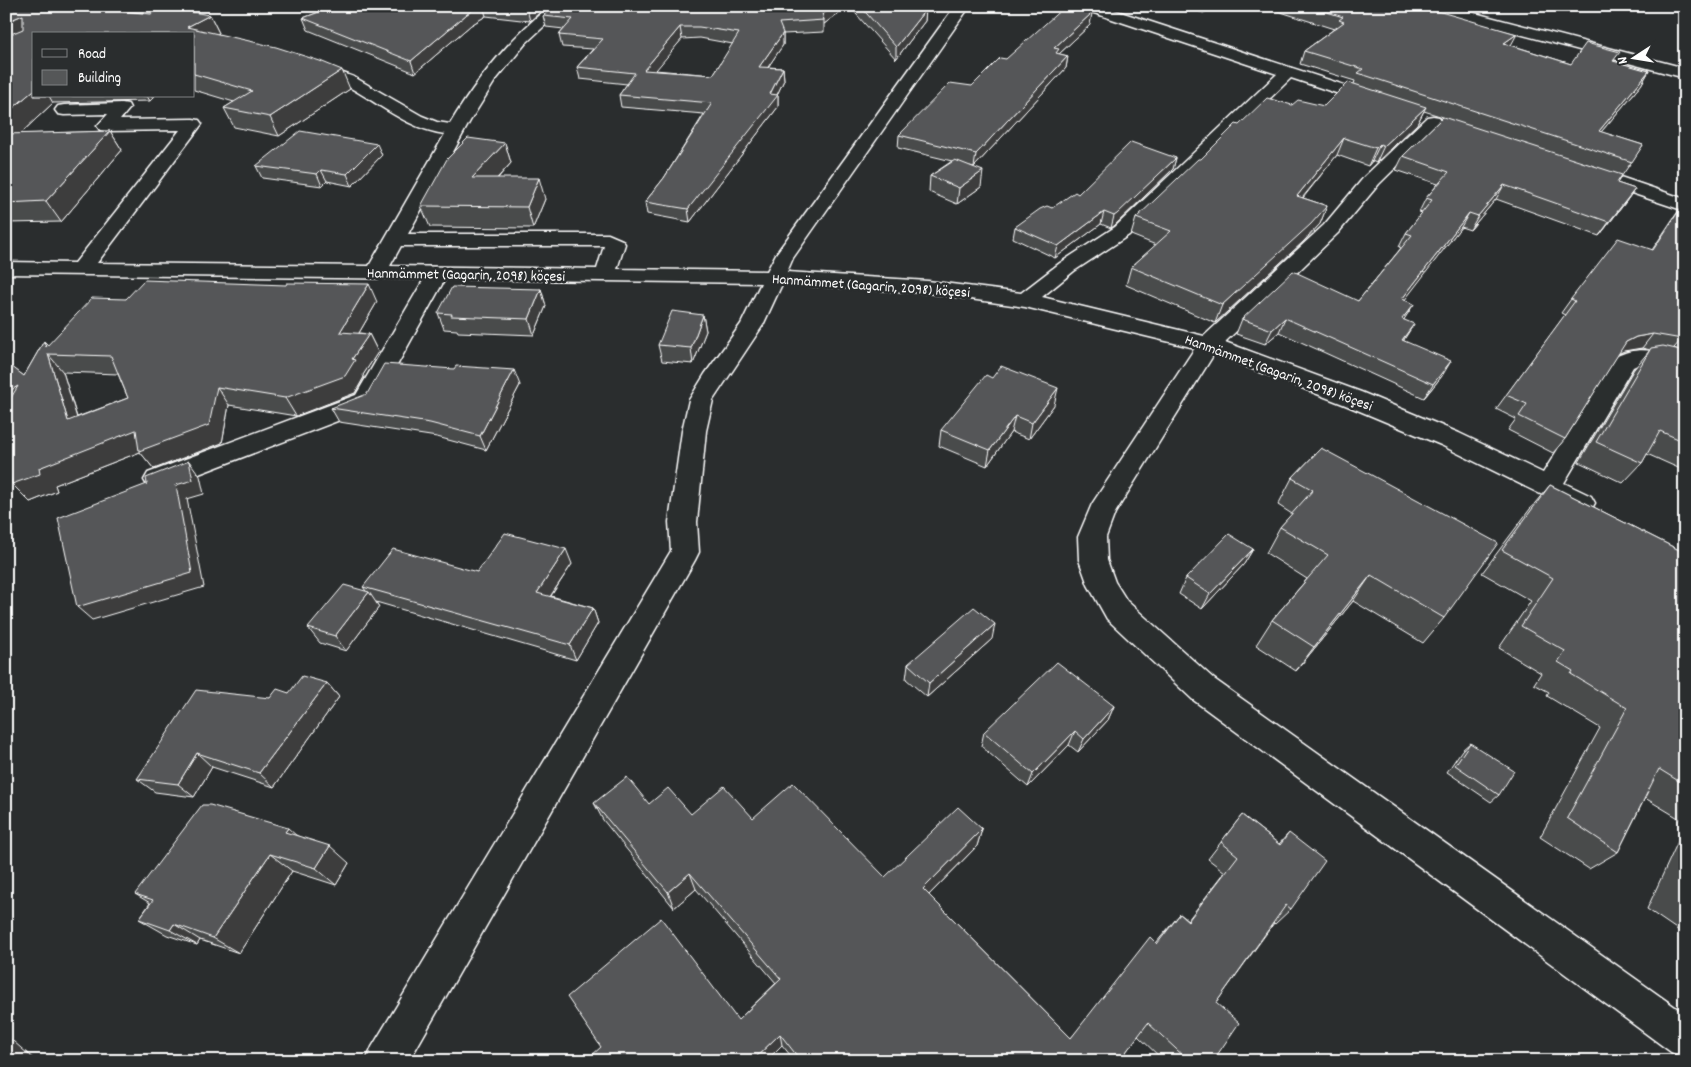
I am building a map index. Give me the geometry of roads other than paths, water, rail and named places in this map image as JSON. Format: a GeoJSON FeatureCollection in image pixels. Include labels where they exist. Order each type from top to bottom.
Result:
{"type":"FeatureCollection","features":[{"type":"Feature","properties":{"kind":"street"},"geometry":{"type":"LineString","coordinates":[[376,273],[455,130],[496,68],[529,29],[559,6]]}},
{"type":"Feature","properties":{"kind":"street"},"geometry":{"type":"LineString","coordinates":[[386,1061],[685,552],[683,522],[694,431],[701,400],[752,325],[783,258],[964,6]]}},
{"type":"Feature","properties":{"kind":"street"},"geometry":{"type":"LineString","coordinates":[[1087,6],[1388,106]]}},
{"type":"Feature","properties":{"kind":"street"},"geometry":{"type":"LineString","coordinates":[[1430,6],[1685,73]]}},
{"type":"Feature","properties":{"kind":"street"},"geometry":{"type":"LineString","coordinates":[[300,64],[348,80],[416,120],[433,127],[455,130]]}},
{"type":"Feature","properties":{"kind":"street"},"geometry":{"type":"LineString","coordinates":[[1025,300],[1067,267],[1122,230],[1288,72]]}},
{"type":"Feature","properties":{"kind":"street"},"geometry":{"type":"LineString","coordinates":[[64,110],[122,108],[106,126],[193,124],[81,269]]}},
{"type":"Feature","properties":{"kind":"street"},"geometry":{"type":"LineString","coordinates":[[1433,121],[1372,180],[1331,229],[1209,344],[1102,511],[1092,536],[1093,560],[1102,585],[1117,610],[1203,689],[1685,1038]]}},
{"type":"Feature","properties":{"kind":"street"},"geometry":{"type":"LineString","coordinates":[[1564,164],[1685,205]]}},
{"type":"Feature","properties":{"kind":"street"},"geometry":{"type":"LineString","coordinates":[[394,240],[608,240],[615,244],[605,275]]}},
{"type":"Feature","properties":{"kind":"street","name":"Hanmämmet (Gagarin, 2098) köçesi"},"geometry":{"type":"LineString","coordinates":[[6,268],[774,277],[919,286],[1025,300],[1209,344],[1352,398],[1450,439],[1599,512]]}},
{"type":"Feature","properties":{"kind":"street"},"geometry":{"type":"LineString","coordinates":[[137,488],[365,401],[438,273]]}},
{"type":"Feature","properties":{"kind":"street"},"geometry":{"type":"LineString","coordinates":[[1548,487],[1624,362],[1630,357],[1643,355],[1685,370]]}}]}
